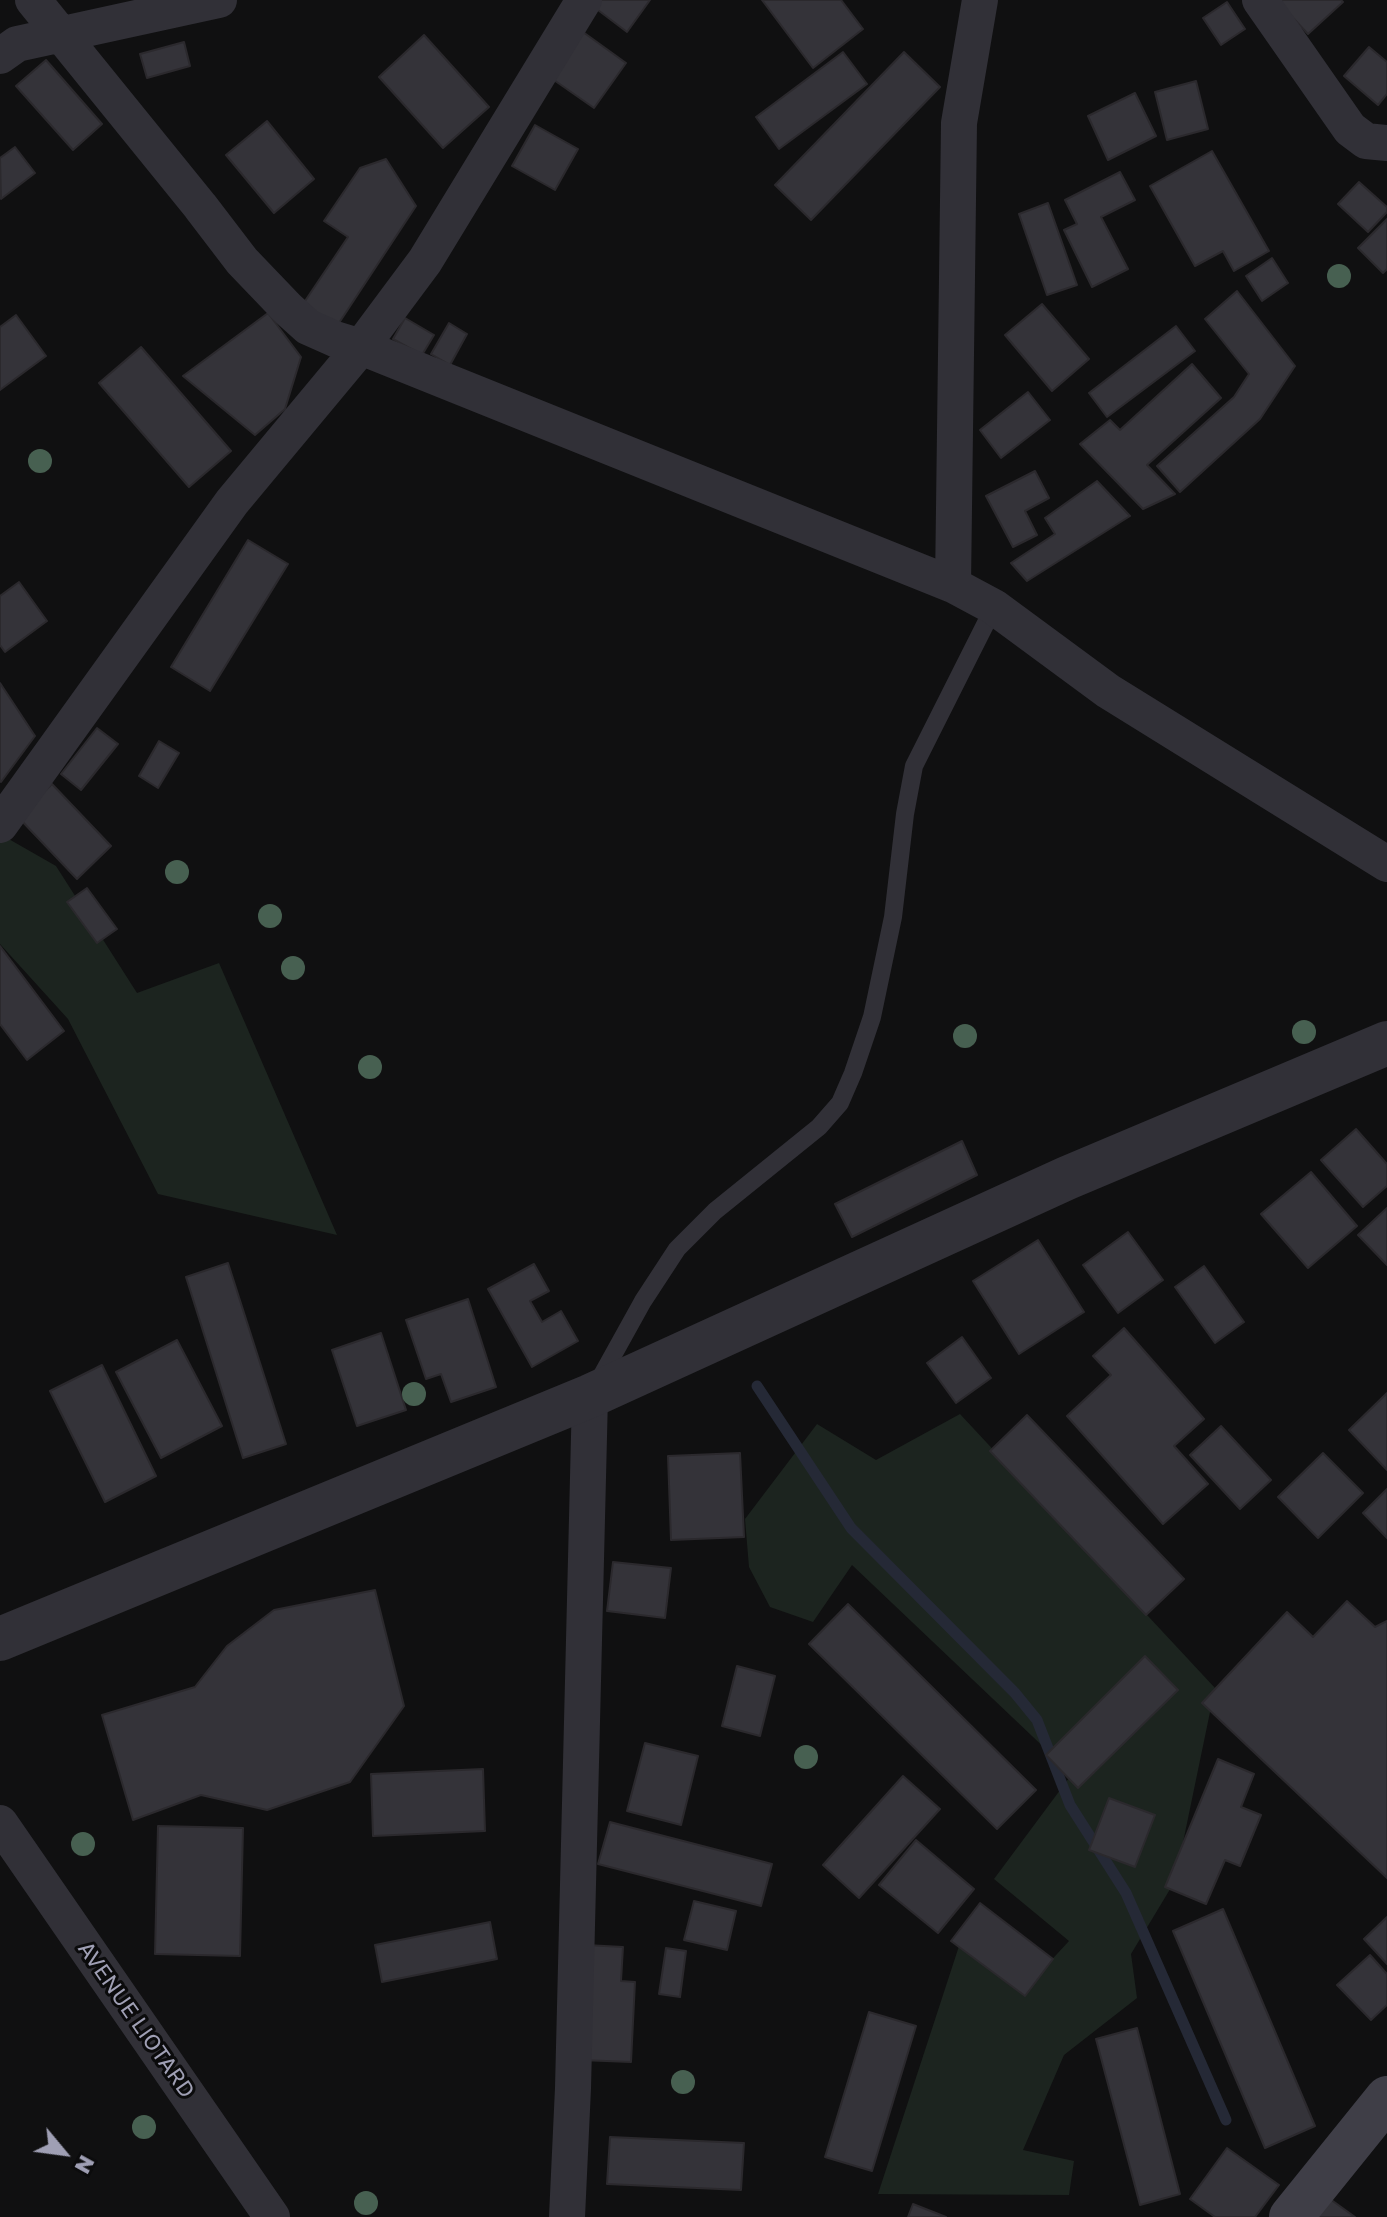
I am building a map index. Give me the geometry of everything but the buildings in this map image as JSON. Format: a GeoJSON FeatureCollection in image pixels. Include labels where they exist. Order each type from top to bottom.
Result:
{"type":"FeatureCollection","features":[{"type":"Feature","properties":{"kind":"main road"},"geometry":{"type":"LineString","coordinates":[[1291,2217],[1387,2098]]}},
{"type":"Feature","properties":{"kind":"street"},"geometry":{"type":"LineString","coordinates":[[33,0],[242,261],[308,327],[953,585],[994,607],[1108,691],[1387,864]]}},
{"type":"Feature","properties":{"kind":"street"},"geometry":{"type":"LineString","coordinates":[[0,56],[17,44],[219,0]]}},
{"type":"Feature","properties":{"kind":"street"},"geometry":{"type":"LineString","coordinates":[[0,825],[232,502],[361,347],[425,261],[584,0]]}},
{"type":"Feature","properties":{"kind":"street"},"geometry":{"type":"LineString","coordinates":[[953,585],[959,123],[980,0]]}},
{"type":"Feature","properties":{"kind":"street"},"geometry":{"type":"LineString","coordinates":[[1260,0],[1350,129],[1366,141],[1387,143]]}},
{"type":"Feature","properties":{"kind":"street"},"geometry":{"type":"LineString","coordinates":[[0,1639],[590,1396],[1067,1178],[1387,1043]]}},
{"type":"Feature","properties":{"kind":"street"},"geometry":{"type":"LineString","coordinates":[[567,2217],[590,1396]]}},
{"type":"Feature","properties":{"kind":"street","name":"AVENUE LIOTARD"},"geometry":{"type":"LineString","coordinates":[[0,1823],[272,2217]]}},
{"type":"Feature","properties":{"kind":"lane"},"geometry":{"type":"LineString","coordinates":[[590,1396],[643,1301],[677,1249],[715,1211],[819,1127],[840,1103],[872,1017],[893,917],[914,766],[994,607]]}},
{"type":"Feature","properties":{"kind":"shaded area"},"geometry":{"type":"Polygon","coordinates":[[[0,834],[56,866],[137,993],[219,963],[337,1235],[158,1194],[68,1019],[0,944],[0,834]]]}},
{"type":"Feature","properties":{"kind":"shaded area"},"geometry":{"type":"Polygon","coordinates":[[[960,1414],[1215,1688],[1175,1881],[1131,1954],[1137,1998],[1064,2055],[1023,2150],[1074,2161],[1069,2195],[878,2194],[960,1943],[1033,1980],[1069,1941],[994,1879],[1072,1774],[852,1565],[813,1622],[770,1607],[749,1567],[745,1519],[817,1424],[876,1460],[960,1414]]]}},
{"type":"Feature","properties":{"kind":"waterway"},"geometry":{"type":"LineString","coordinates":[[757,1386],[851,1528],[1015,1693],[1037,1720],[1070,1805],[1126,1893],[1226,2120]]}}]}
